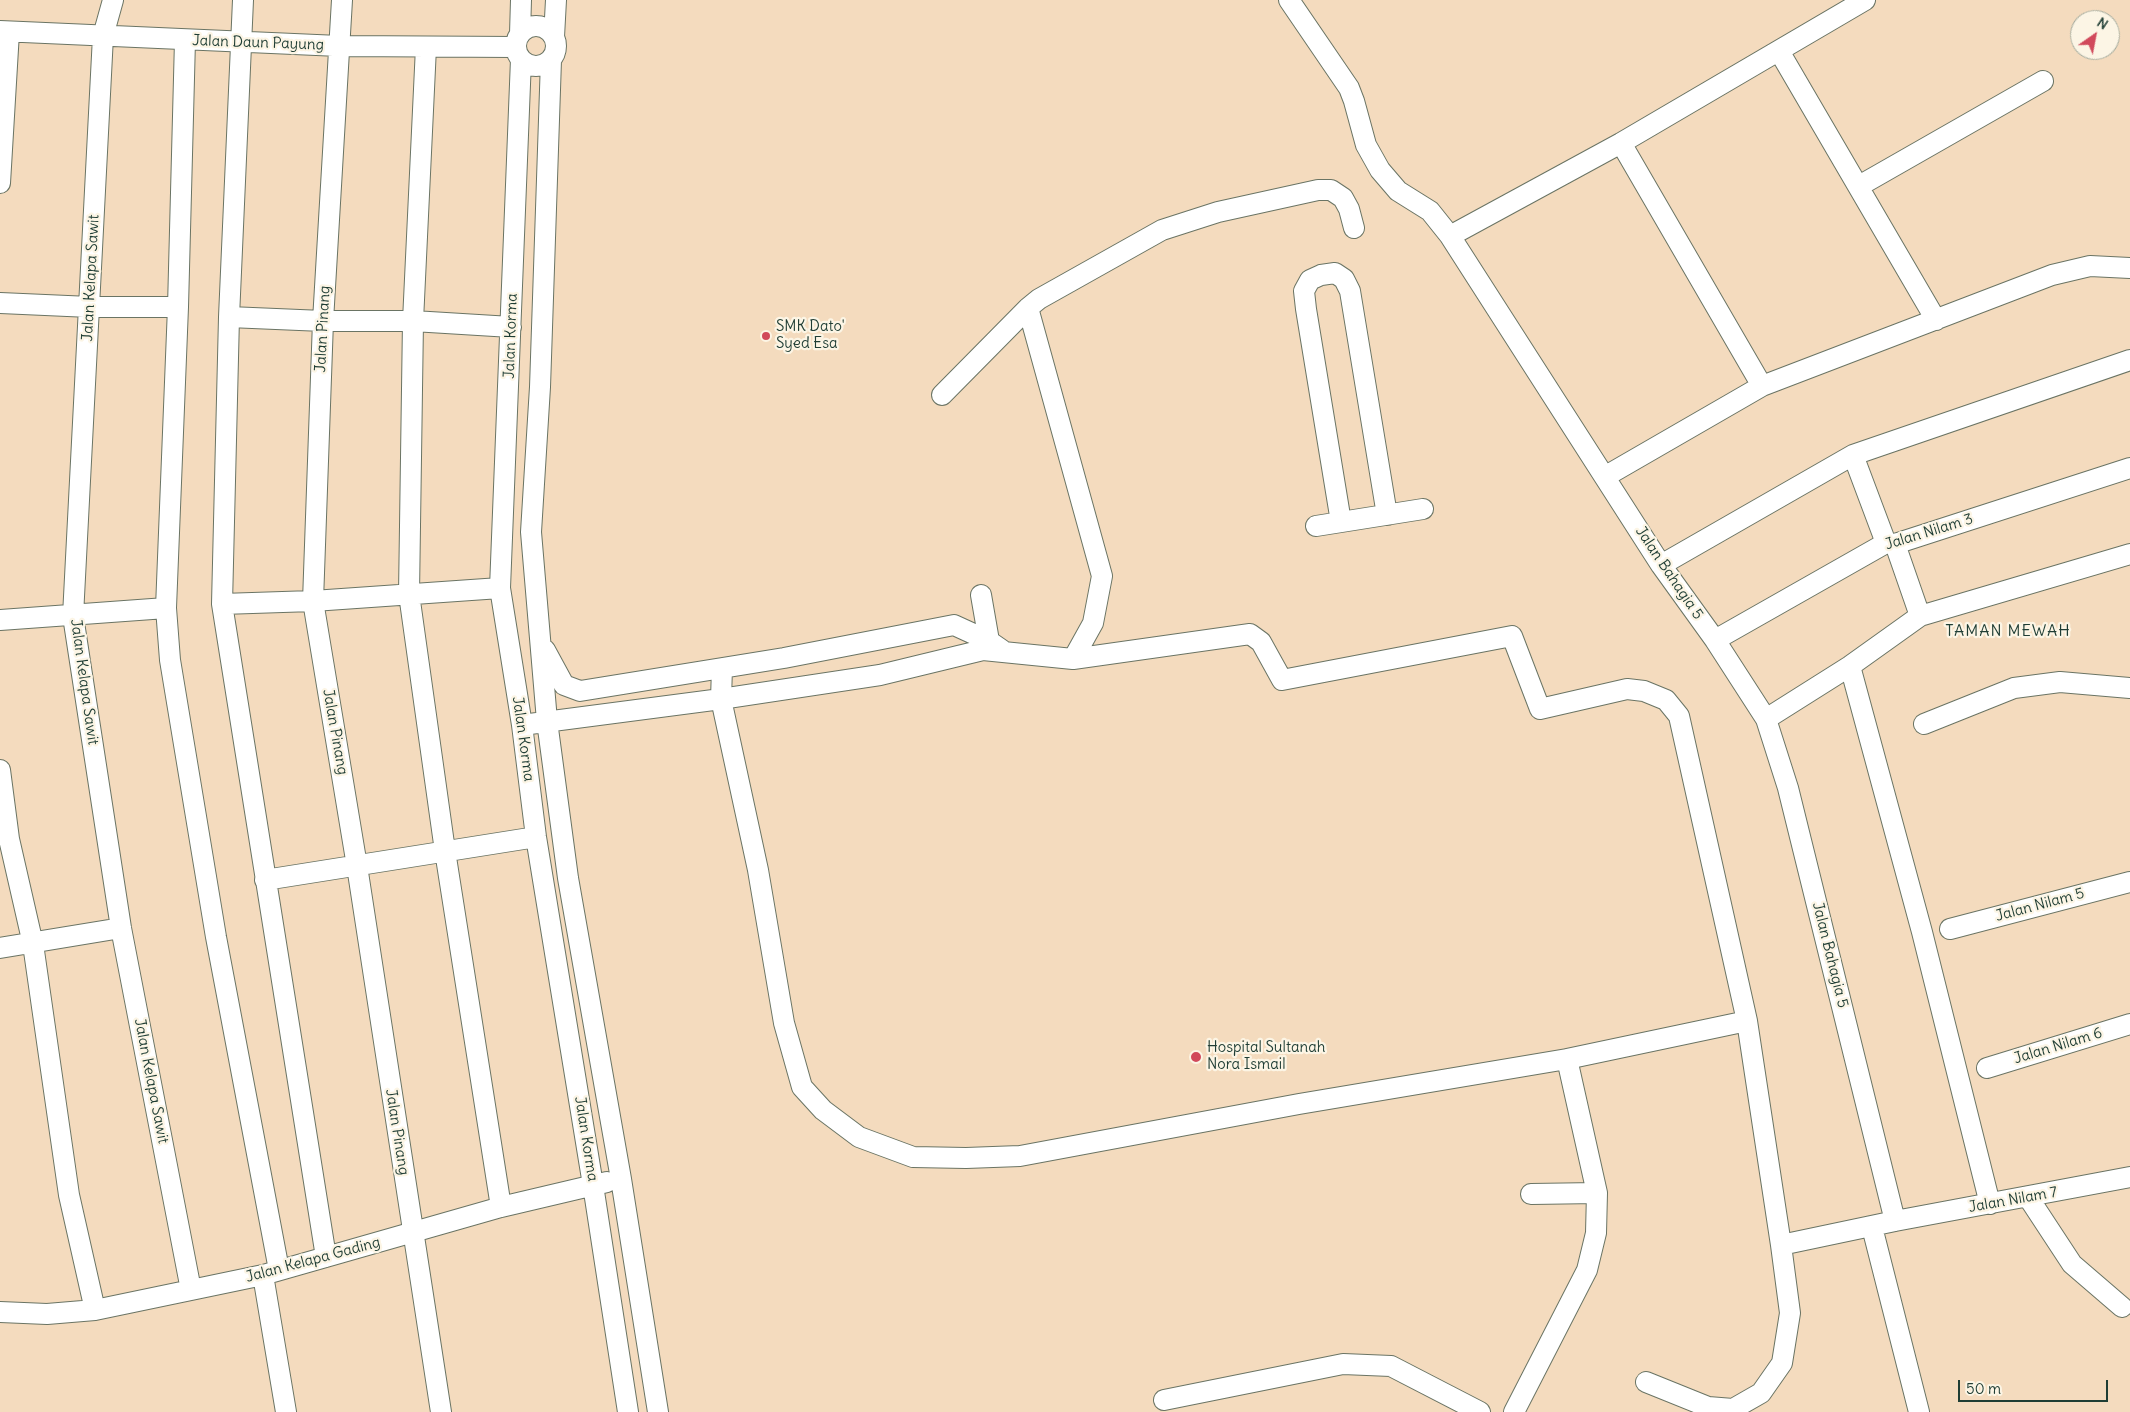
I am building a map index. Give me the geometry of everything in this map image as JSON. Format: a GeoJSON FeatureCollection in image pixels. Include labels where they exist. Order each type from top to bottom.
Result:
{"type":"FeatureCollection","features":[{"type":"Feature","properties":{"kind":"street","name":"Jalan Kelapa Sawit"},"geometry":{"type":"LineString","coordinates":[[112,0],[103,36],[73,616],[121,928],[191,1290]]}},
{"type":"Feature","properties":{"kind":"street"},"geometry":{"type":"LineString","coordinates":[[243,0],[229,317],[222,604],[326,1257]]}},
{"type":"Feature","properties":{"kind":"street","name":"Jalan Pinang"},"geometry":{"type":"LineString","coordinates":[[342,0],[323,321],[313,601],[357,866],[441,1412]]}},
{"type":"Feature","properties":{"kind":"street","name":"Jalan Korma"},"geometry":{"type":"LineString","coordinates":[[521,0],[511,327],[500,588],[522,725],[536,837],[628,1412]]}},
{"type":"Feature","properties":{"kind":"street"},"geometry":{"type":"LineString","coordinates":[[554,36],[545,28],[538,26],[526,29],[519,47],[533,66],[540,66],[551,60],[556,49],[554,36],[556,0]]}},
{"type":"Feature","properties":{"kind":"street","name":"Jalan Bahagia 5"},"geometry":{"type":"LineString","coordinates":[[1289,0],[1349,88],[1366,145],[1380,170],[1398,191],[1430,211],[1450,236],[1606,476],[1661,565],[1714,640],[1766,719],[1788,788],[1895,1221]]}},
{"type":"Feature","properties":{"kind":"street"},"geometry":{"type":"LineString","coordinates":[[1450,236],[1621,143],[1865,0]]}},
{"type":"Feature","properties":{"kind":"street","name":"Jalan Daun Payung"},"geometry":{"type":"LineString","coordinates":[[4,31],[339,46],[519,47]]}},
{"type":"Feature","properties":{"kind":"street"},"geometry":{"type":"LineString","coordinates":[[0,183],[4,31]]}},
{"type":"Feature","properties":{"kind":"street"},"geometry":{"type":"LineString","coordinates":[[186,40],[166,608],[170,660],[271,1272],[286,1412]]}},
{"type":"Feature","properties":{"kind":"street"},"geometry":{"type":"LineString","coordinates":[[426,47],[413,321],[409,594],[445,850],[501,1207]]}},
{"type":"Feature","properties":{"kind":"street"},"geometry":{"type":"LineString","coordinates":[[1779,51],[1936,320]]}},
{"type":"Feature","properties":{"kind":"street","name":"Jalan Korma"},"geometry":{"type":"LineString","coordinates":[[551,60],[540,387],[531,532],[542,643],[547,721],[568,878],[621,1179],[658,1412]]}},
{"type":"Feature","properties":{"kind":"street"},"geometry":{"type":"LineString","coordinates":[[1859,186],[2042,81]]}},
{"type":"Feature","properties":{"kind":"street"},"geometry":{"type":"LineString","coordinates":[[1621,143],[1762,386]]}},
{"type":"Feature","properties":{"kind":"street"},"geometry":{"type":"LineString","coordinates":[[942,395],[1028,308],[1040,299],[1162,230],[1218,212],[1318,190],[1331,190],[1343,198],[1349,209],[1354,228]]}},
{"type":"Feature","properties":{"kind":"street"},"geometry":{"type":"LineString","coordinates":[[1606,476],[1762,386],[2052,275],[2090,266],[2130,268]]}},
{"type":"Feature","properties":{"kind":"street"},"geometry":{"type":"LineString","coordinates":[[1341,522],[1304,291],[1310,280],[1321,274],[1336,273],[1344,279],[1350,290],[1387,515]]}},
{"type":"Feature","properties":{"kind":"street"},"geometry":{"type":"LineString","coordinates":[[0,303],[90,307],[178,307]]}},
{"type":"Feature","properties":{"kind":"street"},"geometry":{"type":"LineString","coordinates":[[1028,308],[1102,576],[1093,623],[1073,659]]}},
{"type":"Feature","properties":{"kind":"street"},"geometry":{"type":"LineString","coordinates":[[229,317],[323,321],[413,321],[511,327]]}},
{"type":"Feature","properties":{"kind":"street"},"geometry":{"type":"LineString","coordinates":[[1661,565],[1853,455],[2130,360]]}},
{"type":"Feature","properties":{"kind":"street"},"geometry":{"type":"LineString","coordinates":[[1853,455],[1920,616]]}},
{"type":"Feature","properties":{"kind":"street","name":"Jalan Nilam 3"},"geometry":{"type":"LineString","coordinates":[[1714,640],[1891,544],[2130,468]]}},
{"type":"Feature","properties":{"kind":"street"},"geometry":{"type":"LineString","coordinates":[[1316,526],[1423,509]]}},
{"type":"Feature","properties":{"kind":"street"},"geometry":{"type":"LineString","coordinates":[[1766,719],[1850,666],[1920,616],[2130,554]]}},
{"type":"Feature","properties":{"kind":"street"},"geometry":{"type":"LineString","coordinates":[[222,604],[313,601],[500,588]]}},
{"type":"Feature","properties":{"kind":"street"},"geometry":{"type":"LineString","coordinates":[[981,595],[986,645]]}},
{"type":"Feature","properties":{"kind":"street"},"geometry":{"type":"LineString","coordinates":[[0,620],[166,608]]}},
{"type":"Feature","properties":{"kind":"street"},"geometry":{"type":"LineString","coordinates":[[542,643],[564,685],[580,691],[770,660],[954,625],[986,645],[1005,653],[1073,659],[1250,634],[1262,642],[1282,680],[1512,636],[1540,708],[1627,689],[1644,691],[1666,700],[1679,716],[1747,1021],[1790,1313],[1782,1363],[1761,1393],[1733,1410],[1708,1407],[1646,1382]]}},
{"type":"Feature","properties":{"kind":"street"},"geometry":{"type":"LineString","coordinates":[[522,725],[720,699],[880,675],[986,645]]}},
{"type":"Feature","properties":{"kind":"street"},"geometry":{"type":"LineString","coordinates":[[770,660],[772,690]]}},
{"type":"Feature","properties":{"kind":"street"},"geometry":{"type":"LineString","coordinates":[[1850,666],[1922,932],[1990,1204]]}},
{"type":"Feature","properties":{"kind":"street"},"geometry":{"type":"LineString","coordinates":[[722,668],[720,699],[758,870],[784,1023],[792,1058],[802,1087],[822,1110],[859,1137],[913,1157],[1020,1156],[1290,1105],[1567,1059],[1747,1021]]}},
{"type":"Feature","properties":{"kind":"street"},"geometry":{"type":"LineString","coordinates":[[1924,724],[2014,688],[2060,682],[2130,688]]}},
{"type":"Feature","properties":{"kind":"street"},"geometry":{"type":"LineString","coordinates":[[0,770],[9,838],[33,944],[70,1195],[95,1310]]}},
{"type":"Feature","properties":{"kind":"street"},"geometry":{"type":"LineString","coordinates":[[265,880],[536,837]]}},
{"type":"Feature","properties":{"kind":"street","name":"Jalan Nilam 5"},"geometry":{"type":"LineString","coordinates":[[1950,929],[2130,882]]}},
{"type":"Feature","properties":{"kind":"street"},"geometry":{"type":"LineString","coordinates":[[0,948],[121,928]]}},
{"type":"Feature","properties":{"kind":"street","name":"Jalan Nilam 6"},"geometry":{"type":"LineString","coordinates":[[1987,1068],[2130,1024]]}},
{"type":"Feature","properties":{"kind":"street"},"geometry":{"type":"LineString","coordinates":[[1514,1412],[1587,1270],[1596,1233],[1598,1193],[1567,1059]]}},
{"type":"Feature","properties":{"kind":"street","name":"Jalan Nilam 7"},"geometry":{"type":"LineString","coordinates":[[1781,1245],[1895,1221],[2130,1177]]}},
{"type":"Feature","properties":{"kind":"street","name":"Jalan Kelapa Gading"},"geometry":{"type":"LineString","coordinates":[[0,1310],[47,1314],[95,1310],[191,1290],[271,1272],[501,1207],[621,1179]]}},
{"type":"Feature","properties":{"kind":"street"},"geometry":{"type":"LineString","coordinates":[[1531,1194],[1598,1193]]}},
{"type":"Feature","properties":{"kind":"street"},"geometry":{"type":"LineString","coordinates":[[2028,1197],[2072,1264],[2122,1308]]}},
{"type":"Feature","properties":{"kind":"street"},"geometry":{"type":"LineString","coordinates":[[1872,1227],[1918,1412]]}},
{"type":"Feature","properties":{"kind":"street"},"geometry":{"type":"LineString","coordinates":[[1164,1400],[1343,1364],[1392,1366],[1480,1412]]}},
{"type":"Feature","properties":{"kind":"place","name":"SMK Dato' Syed Esa"},"geometry":{"type":"Point","coordinates":[766,336]}},
{"type":"Feature","properties":{"kind":"place","name":"Hospital Sultanah Nora Ismail"},"geometry":{"type":"Point","coordinates":[1196,1057]}},
{"type":"Feature","properties":{"kind":"district","name":"TAMAN MEWAH"},"geometry":{"type":"Point","coordinates":[2008,631]}}]}
